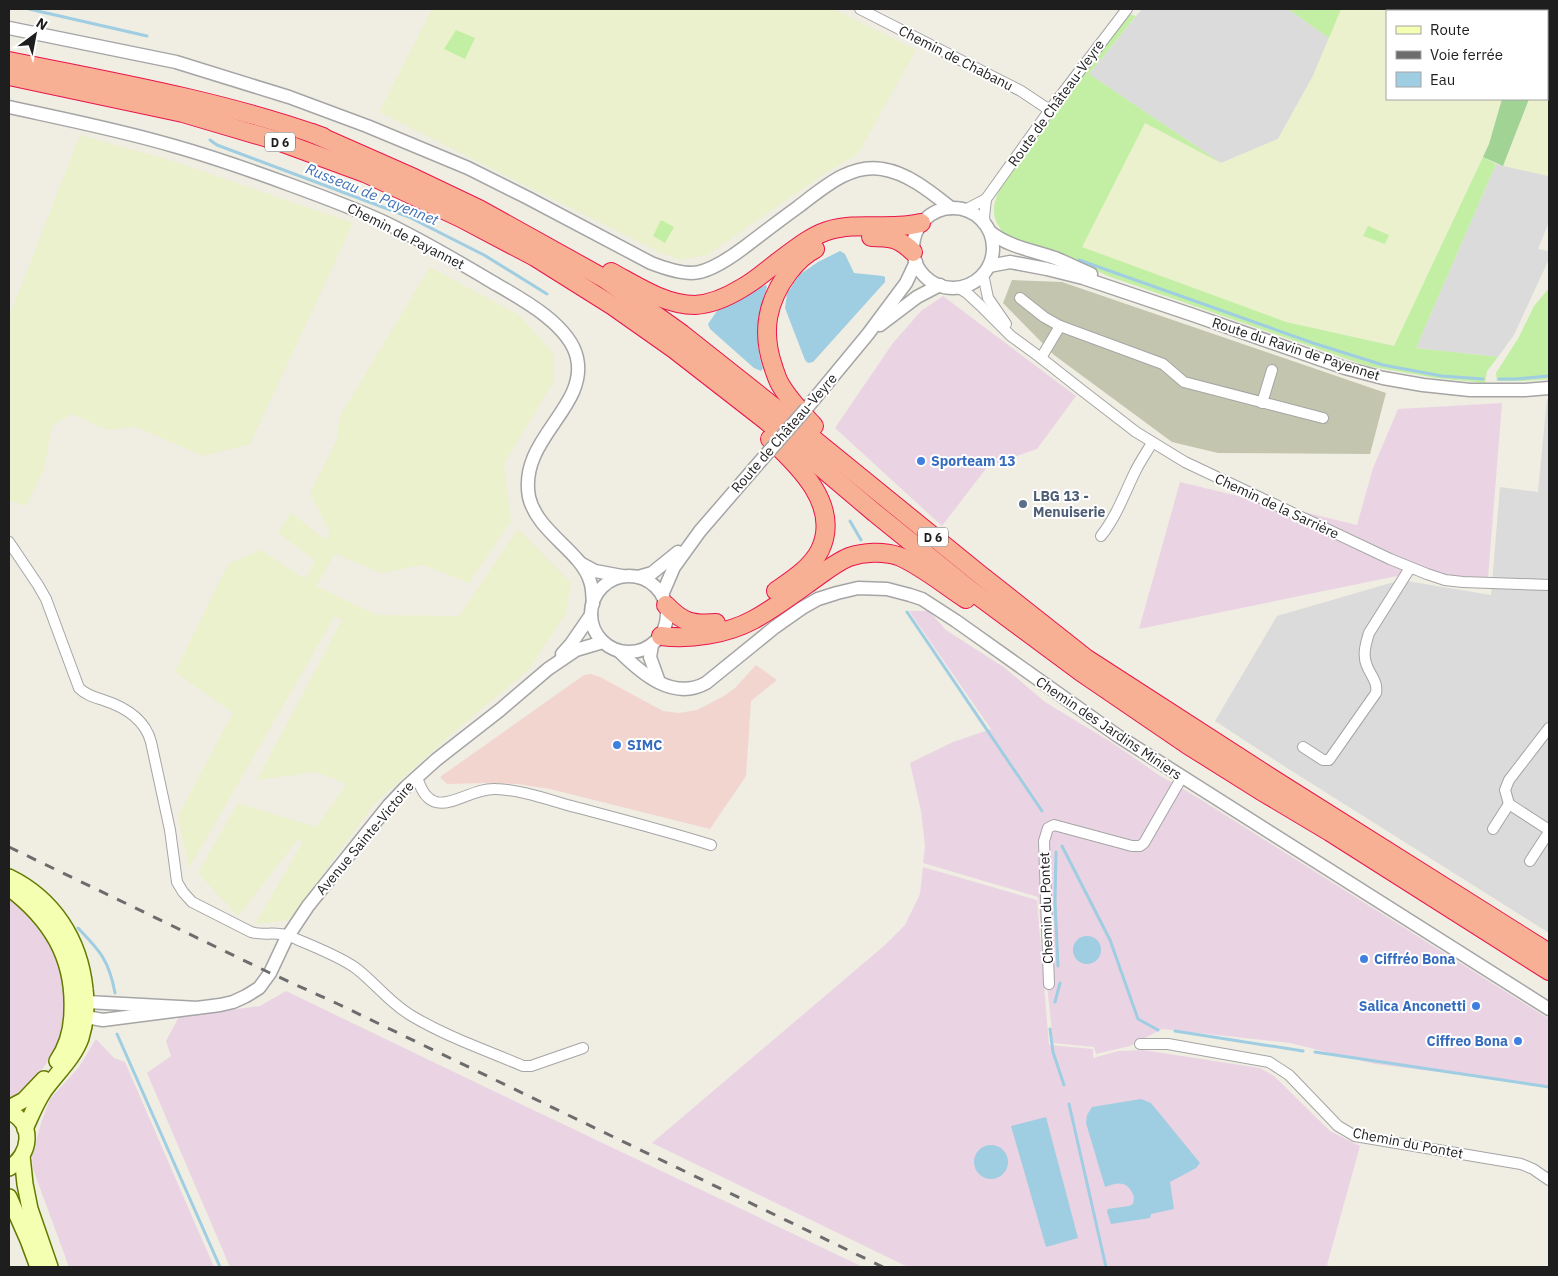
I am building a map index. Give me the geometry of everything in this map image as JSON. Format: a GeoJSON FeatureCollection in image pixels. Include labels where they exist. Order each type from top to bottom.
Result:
{"type":"FeatureCollection","features":[{"type":"Feature","properties":{"kind":"highway","name":"D 6"},"geometry":{"type":"LineString","coordinates":[[9,61],[156,90],[279,122],[312,133],[479,209],[605,279],[690,340],[1087,659],[1549,953]]}},
{"type":"Feature","properties":{"kind":"highway","name":"D 6"},"geometry":{"type":"LineString","coordinates":[[9,76],[183,113],[278,141],[365,174],[461,218],[535,257],[613,306],[674,349],[764,419],[875,514],[969,589],[1081,672],[1188,745],[1330,832],[1549,971]]}},
{"type":"Feature","properties":{"kind":"highway"},"geometry":{"type":"LineString","coordinates":[[312,133],[411,169],[481,200],[646,291],[676,302],[696,305],[714,301],[742,288],[809,239],[826,232],[844,227],[866,225],[886,227],[909,226],[927,218]]}},
{"type":"Feature","properties":{"kind":"highway"},"geometry":{"type":"LineString","coordinates":[[915,257],[905,244],[889,237],[859,236],[842,238],[810,252],[793,267],[781,282],[770,305],[766,327],[769,356],[779,383],[792,402],[818,431],[978,573]]}},
{"type":"Feature","properties":{"kind":"highway"},"geometry":{"type":"LineString","coordinates":[[535,257],[656,344],[761,430],[801,470],[820,500],[824,516],[825,533],[819,551],[804,570],[790,582],[753,607],[728,620],[697,624],[676,616],[664,600]]}},
{"type":"Feature","properties":{"kind":"highway"},"geometry":{"type":"LineString","coordinates":[[657,640],[708,634],[734,628],[759,616],[850,557],[874,553],[897,556],[908,561],[979,608],[1170,742],[1232,782],[1330,832]]}},
{"type":"Feature","properties":{"kind":"main road"},"geometry":{"type":"LineString","coordinates":[[9,877],[20,883],[46,904],[63,923],[76,947],[83,971],[81,1038],[76,1050],[42,1093],[25,1129]]}},
{"type":"Feature","properties":{"kind":"main road"},"geometry":{"type":"LineString","coordinates":[[9,888],[42,918],[64,952],[72,990],[82,1008]]}},
{"type":"Feature","properties":{"kind":"main road"},"geometry":{"type":"LineString","coordinates":[[9,1108],[24,1100],[40,1084],[64,1050],[82,1008]]}},
{"type":"Feature","properties":{"kind":"main road"},"geometry":{"type":"LineString","coordinates":[[9,1112],[20,1120],[27,1138],[26,1148],[22,1156],[17,1163],[9,1168]]}},
{"type":"Feature","properties":{"kind":"main road"},"geometry":{"type":"LineString","coordinates":[[22,1156],[24,1184],[30,1209],[50,1267]]}},
{"type":"Feature","properties":{"kind":"main road"},"geometry":{"type":"LineString","coordinates":[[9,1198],[38,1267]]}},
{"type":"Feature","properties":{"kind":"street","name":"Chemin de Chabanu"},"geometry":{"type":"LineString","coordinates":[[860,9],[1021,91],[1048,111]]}},
{"type":"Feature","properties":{"kind":"street","name":"Route de Château-Veyre"},"geometry":{"type":"LineString","coordinates":[[965,210],[986,198],[1048,111],[1127,9]]}},
{"type":"Feature","properties":{"kind":"street"},"geometry":{"type":"LineString","coordinates":[[9,28],[176,62],[289,97],[367,126],[468,168],[652,263],[671,270],[694,274],[732,257],[820,190],[840,177],[867,168],[883,169],[901,175],[951,208]]}},
{"type":"Feature","properties":{"kind":"street","name":"Chemin de Payannet"},"geometry":{"type":"LineString","coordinates":[[9,108],[175,146],[256,172],[344,205],[434,247],[512,294],[552,322],[574,348],[578,359],[577,382],[565,407],[535,453],[528,472],[528,485],[530,499],[536,514],[587,574],[590,581],[592,610]]}},
{"type":"Feature","properties":{"kind":"street"},"geometry":{"type":"LineString","coordinates":[[920,186],[932,206],[927,218],[916,232],[914,242],[915,257],[925,276],[940,285],[957,287],[967,285],[986,270]]}},
{"type":"Feature","properties":{"kind":"street"},"geometry":{"type":"LineString","coordinates":[[986,198],[987,228],[993,243],[992,255],[986,270],[988,298],[1002,319],[1038,356]]}},
{"type":"Feature","properties":{"kind":"street"},"geometry":{"type":"LineString","coordinates":[[927,218],[942,210],[951,208],[965,210],[972,213],[987,228]]}},
{"type":"Feature","properties":{"kind":"street","name":"Route du Ravin de Payennet"},"geometry":{"type":"LineString","coordinates":[[987,228],[1000,240],[1016,247],[1055,258],[1194,315]]}},
{"type":"Feature","properties":{"kind":"street","name":"Route de Château-Veyre"},"geometry":{"type":"LineString","coordinates":[[664,600],[674,567],[700,532],[868,334],[906,283],[915,257]]}},
{"type":"Feature","properties":{"kind":"street","name":"Route du Ravin de Payennet"},"geometry":{"type":"LineString","coordinates":[[986,270],[1010,262],[1082,278],[1345,368],[1383,378],[1423,386],[1470,390],[1549,388]]}},
{"type":"Feature","properties":{"kind":"street","name":"Route de Château-Veyre"},"geometry":{"type":"LineString","coordinates":[[868,334],[917,297],[940,285]]}},
{"type":"Feature","properties":{"kind":"street"},"geometry":{"type":"LineString","coordinates":[[957,287],[967,293],[1011,336],[1038,356]]}},
{"type":"Feature","properties":{"kind":"street"},"geometry":{"type":"LineString","coordinates":[[1020,298],[1044,317],[1060,326],[1163,364],[1184,382],[1323,418]]}},
{"type":"Feature","properties":{"kind":"street"},"geometry":{"type":"LineString","coordinates":[[1038,356],[1060,326]]}},
{"type":"Feature","properties":{"kind":"street","name":"Chemin de la Sarrière"},"geometry":{"type":"LineString","coordinates":[[1038,356],[1152,443],[1185,462],[1410,568],[1444,580],[1549,586]]}},
{"type":"Feature","properties":{"kind":"street"},"geometry":{"type":"LineString","coordinates":[[1262,402],[1272,370]]}},
{"type":"Feature","properties":{"kind":"street"},"geometry":{"type":"LineString","coordinates":[[1101,536],[1124,498],[1134,475],[1152,443]]}},
{"type":"Feature","properties":{"kind":"street","name":"Route de Château-Veyre"},"geometry":{"type":"LineString","coordinates":[[632,577],[652,573],[700,532]]}},
{"type":"Feature","properties":{"kind":"street"},"geometry":{"type":"LineString","coordinates":[[9,542],[46,599],[79,688],[86,694],[113,703],[131,713],[147,730],[170,830],[175,876],[183,892],[192,902],[251,932],[288,936],[352,965],[383,994],[410,1015],[434,1028],[523,1066],[531,1066],[583,1048]]}},
{"type":"Feature","properties":{"kind":"street","name":"Chemin de Payannet"},"geometry":{"type":"LineString","coordinates":[[578,562],[595,571],[632,577]]}},
{"type":"Feature","properties":{"kind":"street"},"geometry":{"type":"LineString","coordinates":[[1303,747],[1323,760],[1329,760],[1376,693],[1377,684],[1365,660],[1364,653],[1367,638],[1410,568]]}},
{"type":"Feature","properties":{"kind":"street"},"geometry":{"type":"LineString","coordinates":[[657,640],[638,651],[629,652],[611,648],[603,642],[598,637],[592,622],[592,610],[598,592],[607,583],[619,578],[632,577],[645,580],[657,588],[664,600],[668,614],[666,627],[657,640],[650,657],[659,682]]}},
{"type":"Feature","properties":{"kind":"street","name":"Chemin des Jardins Miniers"},"geometry":{"type":"LineString","coordinates":[[619,651],[645,674],[659,682],[678,689],[689,689],[699,687],[775,627],[818,599],[858,588],[894,590],[910,595],[939,609],[1118,736],[1549,1009]]}},
{"type":"Feature","properties":{"kind":"street","name":"Avenue Sainte-Victoire"},"geometry":{"type":"LineString","coordinates":[[548,669],[571,644],[592,610]]}},
{"type":"Feature","properties":{"kind":"street","name":"Avenue Sainte-Victoire"},"geometry":{"type":"LineString","coordinates":[[82,1008],[93,1019],[103,1020],[233,1002],[259,988],[270,973],[288,936],[308,906],[389,805],[417,777],[548,669],[576,650],[603,642]]}},
{"type":"Feature","properties":{"kind":"street"},"geometry":{"type":"LineString","coordinates":[[1530,861],[1549,831],[1509,804],[1505,790],[1509,780],[1549,728]]}},
{"type":"Feature","properties":{"kind":"street"},"geometry":{"type":"LineString","coordinates":[[417,777],[424,793],[435,802],[448,803],[486,789],[504,789],[712,845]]}},
{"type":"Feature","properties":{"kind":"street","name":"Chemin du Pontet"},"geometry":{"type":"LineString","coordinates":[[1049,984],[1044,842],[1048,828],[1054,825],[1132,846],[1140,846],[1144,843],[1182,777]]}},
{"type":"Feature","properties":{"kind":"street"},"geometry":{"type":"LineString","coordinates":[[1493,829],[1509,804]]}},
{"type":"Feature","properties":{"kind":"street","name":"Avenue Sainte-Victoire"},"geometry":{"type":"LineString","coordinates":[[82,1008],[198,1008]]}},
{"type":"Feature","properties":{"kind":"street","name":"Chemin du Pontet"},"geometry":{"type":"LineString","coordinates":[[1140,1044],[1168,1044],[1269,1062],[1289,1075],[1338,1126],[1355,1136],[1521,1164],[1533,1169],[1549,1180]]}},
{"type":"Feature","properties":{"kind":"shaded area"},"geometry":{"type":"Polygon","coordinates":[[[432,9],[834,9],[916,50],[858,154],[825,173],[707,255],[681,260],[659,252],[379,112],[432,9]]]}},
{"type":"Feature","properties":{"kind":"shaded area"},"geometry":{"type":"Polygon","coordinates":[[[1142,9],[1288,9],[1329,38],[1313,76],[1278,139],[1221,163],[1089,74],[1142,9]]]}},
{"type":"Feature","properties":{"kind":"shaded area"},"geometry":{"type":"Polygon","coordinates":[[[1341,9],[1434,9],[1438,10],[1386,10],[1386,100],[1502,100],[1489,144],[1394,346],[1286,322],[1081,247],[1145,123],[1221,163],[1278,139],[1313,76],[1341,9]]]}},
{"type":"Feature","properties":{"kind":"shaded area"},"geometry":{"type":"Polygon","coordinates":[[[1549,48],[1549,176],[1503,166],[1529,100],[1548,100],[1549,48]]]}},
{"type":"Feature","properties":{"kind":"shaded area"},"geometry":{"type":"Polygon","coordinates":[[[80,135],[176,162],[353,223],[250,444],[203,456],[136,427],[107,430],[72,414],[52,426],[44,469],[26,506],[9,500],[9,317],[80,135]]]}},
{"type":"Feature","properties":{"kind":"shaded area"},"geometry":{"type":"Polygon","coordinates":[[[1496,164],[1549,176],[1549,222],[1538,249],[1549,251],[1549,259],[1514,335],[1498,357],[1416,348],[1496,164]]]}},
{"type":"Feature","properties":{"kind":"shaded area"},"geometry":{"type":"Polygon","coordinates":[[[430,267],[519,315],[553,353],[554,381],[504,464],[511,521],[469,583],[423,565],[381,573],[335,554],[316,586],[377,615],[459,616],[518,529],[571,583],[565,615],[528,670],[454,732],[374,804],[289,920],[255,924],[303,842],[298,839],[238,916],[198,873],[238,803],[316,827],[347,784],[316,772],[257,780],[342,620],[335,616],[189,868],[178,816],[233,713],[175,672],[228,564],[261,550],[305,579],[315,561],[278,532],[291,513],[326,540],[330,533],[310,493],[336,442],[340,416],[430,267]]]}},
{"type":"Feature","properties":{"kind":"shaded area"},"geometry":{"type":"Polygon","coordinates":[[[1012,280],[1062,282],[1386,393],[1370,454],[1218,453],[1172,442],[1054,355],[1003,303],[1012,280]]]}},
{"type":"Feature","properties":{"kind":"shaded area"},"geometry":{"type":"Polygon","coordinates":[[[943,296],[1076,396],[1037,449],[988,466],[942,526],[835,428],[893,343],[921,311],[943,296]]]}},
{"type":"Feature","properties":{"kind":"shaded area"},"geometry":{"type":"Polygon","coordinates":[[[1547,399],[1549,399],[1549,933],[1215,721],[1277,616],[1401,580],[1491,595],[1500,487],[1538,492],[1547,399]]]}},
{"type":"Feature","properties":{"kind":"shaded area"},"geometry":{"type":"Polygon","coordinates":[[[1502,403],[1488,578],[1402,575],[1139,629],[1180,482],[1357,525],[1373,468],[1398,409],[1502,403]]]}},
{"type":"Feature","properties":{"kind":"shaded area"},"geometry":{"type":"Polygon","coordinates":[[[909,611],[929,611],[946,630],[1005,668],[1045,702],[1549,1019],[1549,1086],[1375,1064],[1290,1043],[1162,1029],[1130,1046],[1096,1054],[1094,1047],[1053,1043],[1038,897],[923,863],[925,846],[921,811],[910,763],[953,742],[991,729],[909,611]]]}},
{"type":"Feature","properties":{"kind":"shaded area","name":"SIMC"},"geometry":{"type":"Polygon","coordinates":[[[756,665],[777,680],[751,701],[746,776],[710,829],[550,789],[518,784],[447,784],[440,777],[584,675],[591,674],[600,677],[663,711],[679,713],[697,710],[724,696],[735,688],[756,665]]]}},
{"type":"Feature","properties":{"kind":"shaded area"},"geometry":{"type":"Polygon","coordinates":[[[923,867],[1037,900],[1049,1045],[1093,1049],[1093,1058],[1118,1051],[1143,1050],[1260,1068],[1274,1076],[1330,1131],[1360,1146],[1327,1265],[1332,1267],[908,1267],[652,1143],[885,945],[905,925],[920,894],[923,867]]]}},
{"type":"Feature","properties":{"kind":"shaded area"},"geometry":{"type":"Polygon","coordinates":[[[9,896],[37,921],[58,956],[66,989],[65,1021],[55,1051],[36,1078],[12,1097],[9,1097],[9,896]]]}},
{"type":"Feature","properties":{"kind":"shaded area"},"geometry":{"type":"Polygon","coordinates":[[[286,991],[863,1267],[230,1267],[147,1073],[171,1056],[166,1041],[179,1017],[260,1006],[286,991]]]}},
{"type":"Feature","properties":{"kind":"shaded area"},"geometry":{"type":"Polygon","coordinates":[[[96,1039],[114,1058],[125,1062],[214,1267],[69,1267],[33,1169],[32,1157],[50,1099],[79,1067],[96,1039]]]}},
{"type":"Feature","properties":{"kind":"green space"},"geometry":{"type":"Polygon","coordinates":[[[1288,9],[1341,9],[1329,38],[1288,9]]]}},
{"type":"Feature","properties":{"kind":"green space"},"geometry":{"type":"Polygon","coordinates":[[[1128,14],[1136,16],[1089,74],[1221,163],[1145,123],[1082,247],[1286,322],[1394,346],[1483,157],[1496,164],[1416,348],[1498,357],[1487,371],[1485,383],[1436,378],[1367,366],[1108,276],[1065,256],[1006,235],[997,222],[994,210],[1003,182],[1086,64],[1128,14]]]}},
{"type":"Feature","properties":{"kind":"green space"},"geometry":{"type":"Polygon","coordinates":[[[456,30],[475,38],[465,59],[444,49],[456,30]]]}},
{"type":"Feature","properties":{"kind":"green space"},"geometry":{"type":"Polygon","coordinates":[[[1502,100],[1529,100],[1503,166],[1483,157],[1489,144],[1502,100]]]}},
{"type":"Feature","properties":{"kind":"green space"},"geometry":{"type":"Polygon","coordinates":[[[661,220],[674,227],[665,243],[653,236],[661,220]]]}},
{"type":"Feature","properties":{"kind":"green space"},"geometry":{"type":"Polygon","coordinates":[[[1368,226],[1389,235],[1385,244],[1363,236],[1368,226]]]}},
{"type":"Feature","properties":{"kind":"green space"},"geometry":{"type":"Polygon","coordinates":[[[1549,288],[1549,379],[1497,381],[1496,373],[1519,337],[1534,306],[1549,288]]]}},
{"type":"Feature","properties":{"kind":"water"},"geometry":{"type":"Polygon","coordinates":[[[840,251],[845,254],[854,273],[883,276],[885,277],[885,282],[813,362],[808,363],[805,360],[785,308],[787,294],[799,275],[818,262],[840,251]]]}},
{"type":"Feature","properties":{"kind":"water"},"geometry":{"type":"Polygon","coordinates":[[[765,285],[767,286],[760,317],[758,337],[758,348],[763,368],[761,371],[754,368],[710,329],[708,324],[717,311],[765,285]]]}},
{"type":"Feature","properties":{"kind":"water"},"geometry":{"type":"Polygon","coordinates":[[[1087,936],[1097,940],[1101,950],[1097,960],[1087,964],[1077,960],[1073,950],[1077,940],[1087,936]]]}},
{"type":"Feature","properties":{"kind":"water"},"geometry":{"type":"Polygon","coordinates":[[[1141,1099],[1151,1103],[1200,1163],[1196,1168],[1170,1182],[1174,1209],[1151,1214],[1150,1218],[1111,1224],[1107,1212],[1108,1209],[1129,1206],[1133,1204],[1134,1197],[1132,1191],[1126,1185],[1118,1183],[1105,1187],[1086,1123],[1087,1115],[1092,1107],[1141,1099]]]}},
{"type":"Feature","properties":{"kind":"water"},"geometry":{"type":"Polygon","coordinates":[[[1046,1117],[1078,1238],[1046,1247],[1011,1126],[1046,1117]]]}},
{"type":"Feature","properties":{"kind":"water"},"geometry":{"type":"Polygon","coordinates":[[[991,1145],[998,1146],[1003,1150],[1007,1155],[1007,1169],[1003,1174],[998,1178],[991,1179],[984,1178],[979,1174],[975,1169],[974,1162],[975,1155],[979,1150],[984,1146],[991,1145]]]}},
{"type":"Feature","properties":{"kind":"waterway","name":"Russeau de Payennet"},"geometry":{"type":"LineString","coordinates":[[29,9],[147,36]]}},
{"type":"Feature","properties":{"kind":"waterway","name":"Russeau de Payennet"},"geometry":{"type":"LineString","coordinates":[[210,140],[217,145],[409,217],[484,255],[547,294]]}},
{"type":"Feature","properties":{"kind":"waterway"},"geometry":{"type":"LineString","coordinates":[[1079,260],[1313,343],[1383,365],[1442,376],[1483,379]]}},
{"type":"Feature","properties":{"kind":"waterway"},"geometry":{"type":"LineString","coordinates":[[1499,379],[1549,376]]}},
{"type":"Feature","properties":{"kind":"waterway"},"geometry":{"type":"LineString","coordinates":[[850,521],[861,540]]}},
{"type":"Feature","properties":{"kind":"waterway"},"geometry":{"type":"LineString","coordinates":[[907,612],[1042,811]]}},
{"type":"Feature","properties":{"kind":"waterway"},"geometry":{"type":"LineString","coordinates":[[1062,846],[1110,940],[1138,1019],[1158,1030]]}},
{"type":"Feature","properties":{"kind":"waterway"},"geometry":{"type":"LineString","coordinates":[[1056,852],[1055,902],[1058,966]]}},
{"type":"Feature","properties":{"kind":"waterway"},"geometry":{"type":"LineString","coordinates":[[78,928],[92,943],[106,964],[115,993]]}},
{"type":"Feature","properties":{"kind":"waterway"},"geometry":{"type":"LineString","coordinates":[[1055,1002],[1060,983]]}},
{"type":"Feature","properties":{"kind":"waterway"},"geometry":{"type":"LineString","coordinates":[[1050,1029],[1053,1052],[1064,1085]]}},
{"type":"Feature","properties":{"kind":"waterway"},"geometry":{"type":"LineString","coordinates":[[1175,1031],[1303,1051]]}},
{"type":"Feature","properties":{"kind":"waterway"},"geometry":{"type":"LineString","coordinates":[[117,1034],[220,1267]]}},
{"type":"Feature","properties":{"kind":"waterway"},"geometry":{"type":"LineString","coordinates":[[1315,1052],[1549,1087]]}},
{"type":"Feature","properties":{"kind":"waterway"},"geometry":{"type":"LineString","coordinates":[[1069,1104],[1106,1267]]}},
{"type":"Feature","properties":{"kind":"railway"},"geometry":{"type":"LineString","coordinates":[[9,847],[883,1267]]}},
{"type":"Feature","properties":{"kind":"place","name":"Sporteam 13"},"geometry":{"type":"Point","coordinates":[921,461]}},
{"type":"Feature","properties":{"kind":"place","name":"LBG 13 - Menuiserie"},"geometry":{"type":"Point","coordinates":[1023,504]}},
{"type":"Feature","properties":{"kind":"place","name":"SIMC"},"geometry":{"type":"Point","coordinates":[617,745]}},
{"type":"Feature","properties":{"kind":"place","name":"Ciffréo Bona"},"geometry":{"type":"Point","coordinates":[1364,959]}},
{"type":"Feature","properties":{"kind":"place","name":"Salica Anconetti"},"geometry":{"type":"Point","coordinates":[1476,1006]}},
{"type":"Feature","properties":{"kind":"place","name":"Ciffreo Bona"},"geometry":{"type":"Point","coordinates":[1518,1041]}}]}
